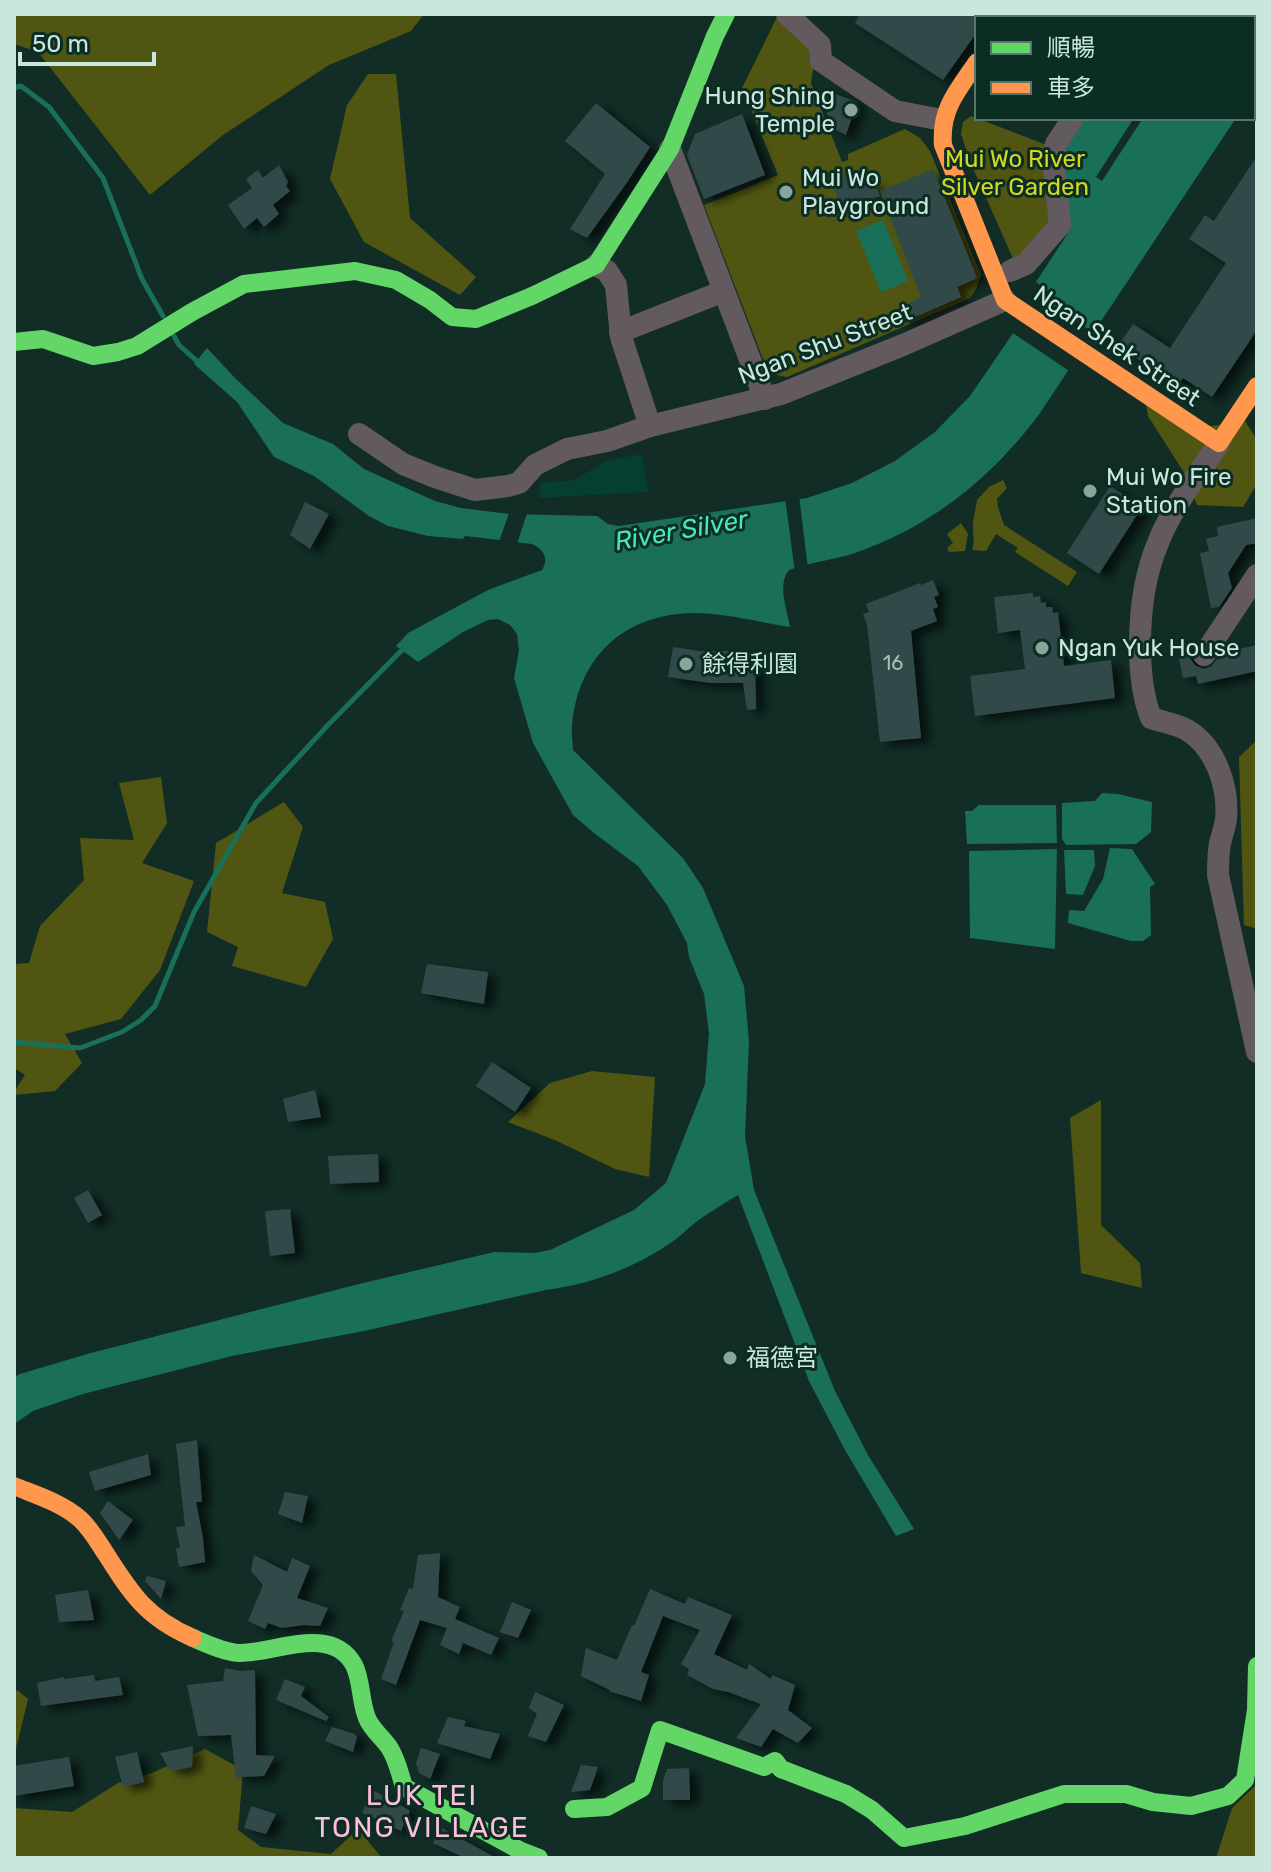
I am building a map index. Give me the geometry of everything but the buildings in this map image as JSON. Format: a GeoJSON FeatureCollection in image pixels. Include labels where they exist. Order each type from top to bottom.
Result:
{"type":"FeatureCollection","features":[{"type":"Feature","properties":{"kind":"street"},"geometry":{"type":"LineString","coordinates":[[14,342],[43,339],[93,356],[137,346],[244,284],[355,271],[396,280],[452,317],[469,320],[532,296],[596,265],[670,149],[726,14]]}},
{"type":"Feature","properties":{"kind":"street"},"geometry":{"type":"LineString","coordinates":[[787,14],[820,45],[821,61],[895,111],[942,120],[975,65]]}},
{"type":"Feature","properties":{"kind":"street","name":"Ngan Shek Street"},"geometry":{"type":"LineString","coordinates":[[942,120],[940,131],[943,145],[1011,304],[1219,443]]}},
{"type":"Feature","properties":{"kind":"street"},"geometry":{"type":"LineString","coordinates":[[1010,271],[1026,264],[1060,225],[1053,157],[1056,144],[1072,120]]}},
{"type":"Feature","properties":{"kind":"street"},"geometry":{"type":"LineString","coordinates":[[670,149],[765,399]]}},
{"type":"Feature","properties":{"kind":"street"},"geometry":{"type":"LineString","coordinates":[[596,265],[607,271],[616,285],[620,332],[650,426]]}},
{"type":"Feature","properties":{"kind":"street"},"geometry":{"type":"LineString","coordinates":[[620,332],[724,291]]}},
{"type":"Feature","properties":{"kind":"street","name":"Ngan Shu Street"},"geometry":{"type":"LineString","coordinates":[[359,434],[403,464],[475,490],[519,493],[535,465],[567,449],[781,394],[1011,304]]}},
{"type":"Feature","properties":{"kind":"street"},"geometry":{"type":"LineString","coordinates":[[1256,390],[1158,541],[1142,599],[1140,664],[1143,693],[1151,718],[1191,733],[1208,750],[1222,777],[1226,814],[1218,875],[1257,1052]]}},
{"type":"Feature","properties":{"kind":"street"},"geometry":{"type":"LineString","coordinates":[[1204,655],[1257,575]]}},
{"type":"Feature","properties":{"kind":"street"},"geometry":{"type":"LineString","coordinates":[[14,1486],[52,1502],[79,1518],[142,1604],[161,1622],[214,1646],[238,1653],[308,1642],[321,1642],[340,1650],[353,1662],[369,1723],[391,1750],[404,1787],[539,1858]]}},
{"type":"Feature","properties":{"kind":"street"},"geometry":{"type":"LineString","coordinates":[[574,1809],[607,1807],[642,1788],[660,1730],[764,1767],[775,1761],[781,1769],[846,1794],[872,1810],[904,1838],[965,1826],[1064,1794],[1126,1794],[1153,1802],[1191,1806],[1228,1796],[1245,1780],[1256,1710],[1257,1666]]}},
{"type":"Feature","properties":{"kind":"shaded area"},"geometry":{"type":"Polygon","coordinates":[[[642,454],[648,492],[539,498],[540,483],[575,480],[605,461],[642,454]]]}},
{"type":"Feature","properties":{"kind":"green space"},"geometry":{"type":"Polygon","coordinates":[[[14,14],[424,14],[411,31],[329,65],[223,135],[150,195],[38,52],[14,44],[14,14]]]}},
{"type":"Feature","properties":{"kind":"green space","name":"Mui Wo Playground"},"geometry":{"type":"Polygon","coordinates":[[[778,15],[816,50],[811,83],[842,162],[848,160],[848,154],[905,129],[920,138],[930,151],[981,275],[970,298],[787,377],[772,374],[766,367],[704,205],[778,175],[742,88],[778,15]]]}},
{"type":"Feature","properties":{"kind":"green space"},"geometry":{"type":"Polygon","coordinates":[[[368,74],[396,74],[410,218],[476,277],[460,295],[364,242],[330,179],[347,105],[368,74]]]}},
{"type":"Feature","properties":{"kind":"green space","name":"Mui Wo River Silver Garden"},"geometry":{"type":"Polygon","coordinates":[[[971,116],[1052,147],[1057,222],[1015,263],[971,164],[961,134],[963,122],[971,116]]]}},
{"type":"Feature","properties":{"kind":"green space"},"geometry":{"type":"Polygon","coordinates":[[[1146,404],[1184,430],[1245,421],[1257,440],[1257,484],[1243,507],[1197,505],[1183,471],[1148,416],[1146,404]]]}},
{"type":"Feature","properties":{"kind":"green space"},"geometry":{"type":"Polygon","coordinates":[[[1003,480],[1007,488],[997,499],[1004,525],[1077,572],[1068,586],[1015,552],[1018,548],[996,534],[986,551],[972,550],[977,500],[989,487],[1003,480]]]}},
{"type":"Feature","properties":{"kind":"green space"},"geometry":{"type":"Polygon","coordinates":[[[961,523],[968,534],[965,551],[949,552],[947,548],[953,543],[947,534],[961,523]]]}},
{"type":"Feature","properties":{"kind":"green space"},"geometry":{"type":"Polygon","coordinates":[[[1257,740],[1257,929],[1244,925],[1239,757],[1257,740]]]}},
{"type":"Feature","properties":{"kind":"green space"},"geometry":{"type":"Polygon","coordinates":[[[161,777],[167,823],[142,863],[194,881],[160,970],[121,1019],[65,1034],[82,1063],[55,1091],[14,1095],[25,1075],[14,1068],[14,964],[29,963],[40,926],[84,880],[80,838],[134,840],[119,783],[161,777]]]}},
{"type":"Feature","properties":{"kind":"green space"},"geometry":{"type":"Polygon","coordinates":[[[284,802],[303,827],[282,893],[325,902],[333,939],[306,987],[232,966],[238,947],[207,932],[216,843],[284,802]]]}},
{"type":"Feature","properties":{"kind":"green space"},"geometry":{"type":"Polygon","coordinates":[[[592,1071],[655,1077],[649,1177],[615,1169],[508,1122],[550,1083],[592,1071]]]}},
{"type":"Feature","properties":{"kind":"green space"},"geometry":{"type":"Polygon","coordinates":[[[1101,1100],[1101,1225],[1140,1263],[1142,1288],[1081,1273],[1070,1118],[1101,1100]]]}},
{"type":"Feature","properties":{"kind":"green space"},"geometry":{"type":"Polygon","coordinates":[[[17,1690],[28,1699],[14,1757],[14,1695],[17,1690]]]}},
{"type":"Feature","properties":{"kind":"green space"},"geometry":{"type":"Polygon","coordinates":[[[205,1749],[243,1770],[238,1830],[261,1847],[331,1854],[358,1829],[382,1858],[14,1858],[14,1808],[72,1812],[118,1783],[152,1773],[205,1749]]]}},
{"type":"Feature","properties":{"kind":"green space"},"geometry":{"type":"Polygon","coordinates":[[[1257,1784],[1257,1858],[1216,1858],[1232,1808],[1257,1784]]]}},
{"type":"Feature","properties":{"kind":"water"},"geometry":{"type":"Polygon","coordinates":[[[1257,14],[1255,90],[1255,16],[1204,16],[1257,14]]]}},
{"type":"Feature","properties":{"kind":"water"},"geometry":{"type":"Polygon","coordinates":[[[1081,120],[1235,120],[1040,413],[981,479],[935,514],[883,542],[855,553],[789,570],[783,590],[790,627],[693,613],[668,615],[626,631],[595,660],[584,679],[572,726],[573,750],[683,858],[703,888],[744,986],[749,1042],[745,1136],[754,1190],[835,1391],[868,1455],[914,1529],[896,1536],[845,1450],[809,1381],[738,1195],[658,1251],[596,1279],[364,1331],[232,1356],[83,1394],[33,1411],[14,1424],[14,1377],[20,1374],[87,1354],[494,1252],[534,1253],[550,1250],[634,1210],[666,1183],[705,1084],[709,1033],[704,994],[689,957],[687,943],[667,905],[638,866],[573,815],[533,743],[514,678],[519,650],[517,634],[510,625],[498,619],[488,620],[463,632],[418,662],[396,646],[408,633],[488,590],[542,570],[545,558],[542,552],[532,544],[465,536],[463,539],[428,536],[388,526],[369,516],[314,476],[274,457],[237,402],[194,364],[207,348],[283,423],[333,444],[364,469],[435,501],[461,508],[509,514],[597,516],[608,524],[619,526],[807,498],[852,483],[895,461],[935,432],[970,396],[1044,288],[1036,282],[1068,233],[1060,151],[1081,120]]]}},
{"type":"Feature","properties":{"kind":"water"},"geometry":{"type":"Polygon","coordinates":[[[883,220],[908,281],[881,292],[856,231],[883,220]]]}},
{"type":"Feature","properties":{"kind":"water"},"geometry":{"type":"Polygon","coordinates":[[[1102,793],[1152,802],[1151,832],[1136,844],[1066,845],[1062,839],[1062,803],[1095,801],[1102,793]]]}},
{"type":"Feature","properties":{"kind":"water"},"geometry":{"type":"Polygon","coordinates":[[[979,805],[1056,805],[1057,843],[967,844],[965,811],[972,811],[979,805]]]}},
{"type":"Feature","properties":{"kind":"water"},"geometry":{"type":"Polygon","coordinates":[[[1110,848],[1132,849],[1155,884],[1150,887],[1151,935],[1143,941],[1131,941],[1068,923],[1069,910],[1084,911],[1103,879],[1110,848]]]}},
{"type":"Feature","properties":{"kind":"water"},"geometry":{"type":"Polygon","coordinates":[[[1057,849],[1055,949],[970,938],[969,851],[1057,849]]]}},
{"type":"Feature","properties":{"kind":"water"},"geometry":{"type":"Polygon","coordinates":[[[1064,850],[1094,850],[1095,866],[1083,895],[1066,894],[1064,850]]]}},
{"type":"Feature","properties":{"kind":"pier"},"geometry":{"type":"Polygon","coordinates":[[[1133,120],[1142,120],[1102,181],[1096,177],[1133,120]]]}},
{"type":"Feature","properties":{"kind":"pier"},"geometry":{"type":"Polygon","coordinates":[[[1035,294],[1097,335],[1072,373],[1010,331],[1035,294]]]}},
{"type":"Feature","properties":{"kind":"pier"},"geometry":{"type":"Polygon","coordinates":[[[799,495],[808,569],[795,572],[785,498],[799,495]]]}},
{"type":"Feature","properties":{"kind":"pier"},"geometry":{"type":"Polygon","coordinates":[[[510,510],[528,510],[516,547],[498,545],[510,510]]]}},
{"type":"Feature","properties":{"kind":"waterway","name":"River Silver"},"geometry":{"type":"LineString","coordinates":[[14,88],[21,86],[49,107],[103,178],[142,279],[163,316]]}},
{"type":"Feature","properties":{"kind":"waterway","name":"River Silver"},"geometry":{"type":"LineString","coordinates":[[174,336],[179,345],[199,363]]}},
{"type":"Feature","properties":{"kind":"waterway"},"geometry":{"type":"LineString","coordinates":[[14,1042],[80,1048],[122,1032],[155,1006],[194,912],[256,803],[329,724],[408,647]]}},
{"type":"Feature","properties":{"kind":"traffic: fast"},"geometry":{"type":"LineString","coordinates":[[14,342],[43,339],[93,356],[118,352],[137,346],[244,284],[355,271],[396,280],[452,317],[476,319],[532,296],[596,265],[670,149],[726,14]]}},
{"type":"Feature","properties":{"kind":"traffic: fast"},"geometry":{"type":"LineString","coordinates":[[193,1638],[239,1653],[316,1643],[344,1652],[357,1671],[367,1718],[392,1752],[404,1787],[539,1858]]}},
{"type":"Feature","properties":{"kind":"traffic: fast"},"geometry":{"type":"LineString","coordinates":[[574,1809],[607,1807],[642,1788],[660,1730],[764,1767],[775,1761],[781,1769],[846,1794],[872,1810],[904,1838],[965,1826],[1064,1794],[1126,1794],[1153,1802],[1191,1806],[1228,1796],[1245,1780],[1256,1710],[1257,1666]]}},
{"type":"Feature","properties":{"kind":"traffic: slow"},"geometry":{"type":"LineString","coordinates":[[975,65],[947,110],[943,145],[1005,300],[1219,443],[1257,386]]}},
{"type":"Feature","properties":{"kind":"traffic: slow"},"geometry":{"type":"LineString","coordinates":[[14,1486],[73,1513],[91,1531],[142,1604],[164,1622],[193,1638]]}},
{"type":"Feature","properties":{"kind":"place","name":"Hung Shing Temple"},"geometry":{"type":"Point","coordinates":[851,110]}},
{"type":"Feature","properties":{"kind":"place","name":"Mui Wo Playground"},"geometry":{"type":"Point","coordinates":[786,192]}},
{"type":"Feature","properties":{"kind":"place","name":"Mui Wo Fire Station"},"geometry":{"type":"Point","coordinates":[1090,491]}},
{"type":"Feature","properties":{"kind":"place","name":"Ngan Yuk House"},"geometry":{"type":"Point","coordinates":[1042,648]}},
{"type":"Feature","properties":{"kind":"place","name":"餘得利園"},"geometry":{"type":"Point","coordinates":[686,664]}},
{"type":"Feature","properties":{"kind":"place","name":"福德宮"},"geometry":{"type":"Point","coordinates":[730,1358]}},
{"type":"Feature","properties":{"kind":"district","name":"LUK TEI TONG VILLAGE"},"geometry":{"type":"Point","coordinates":[422,1811]}}]}
